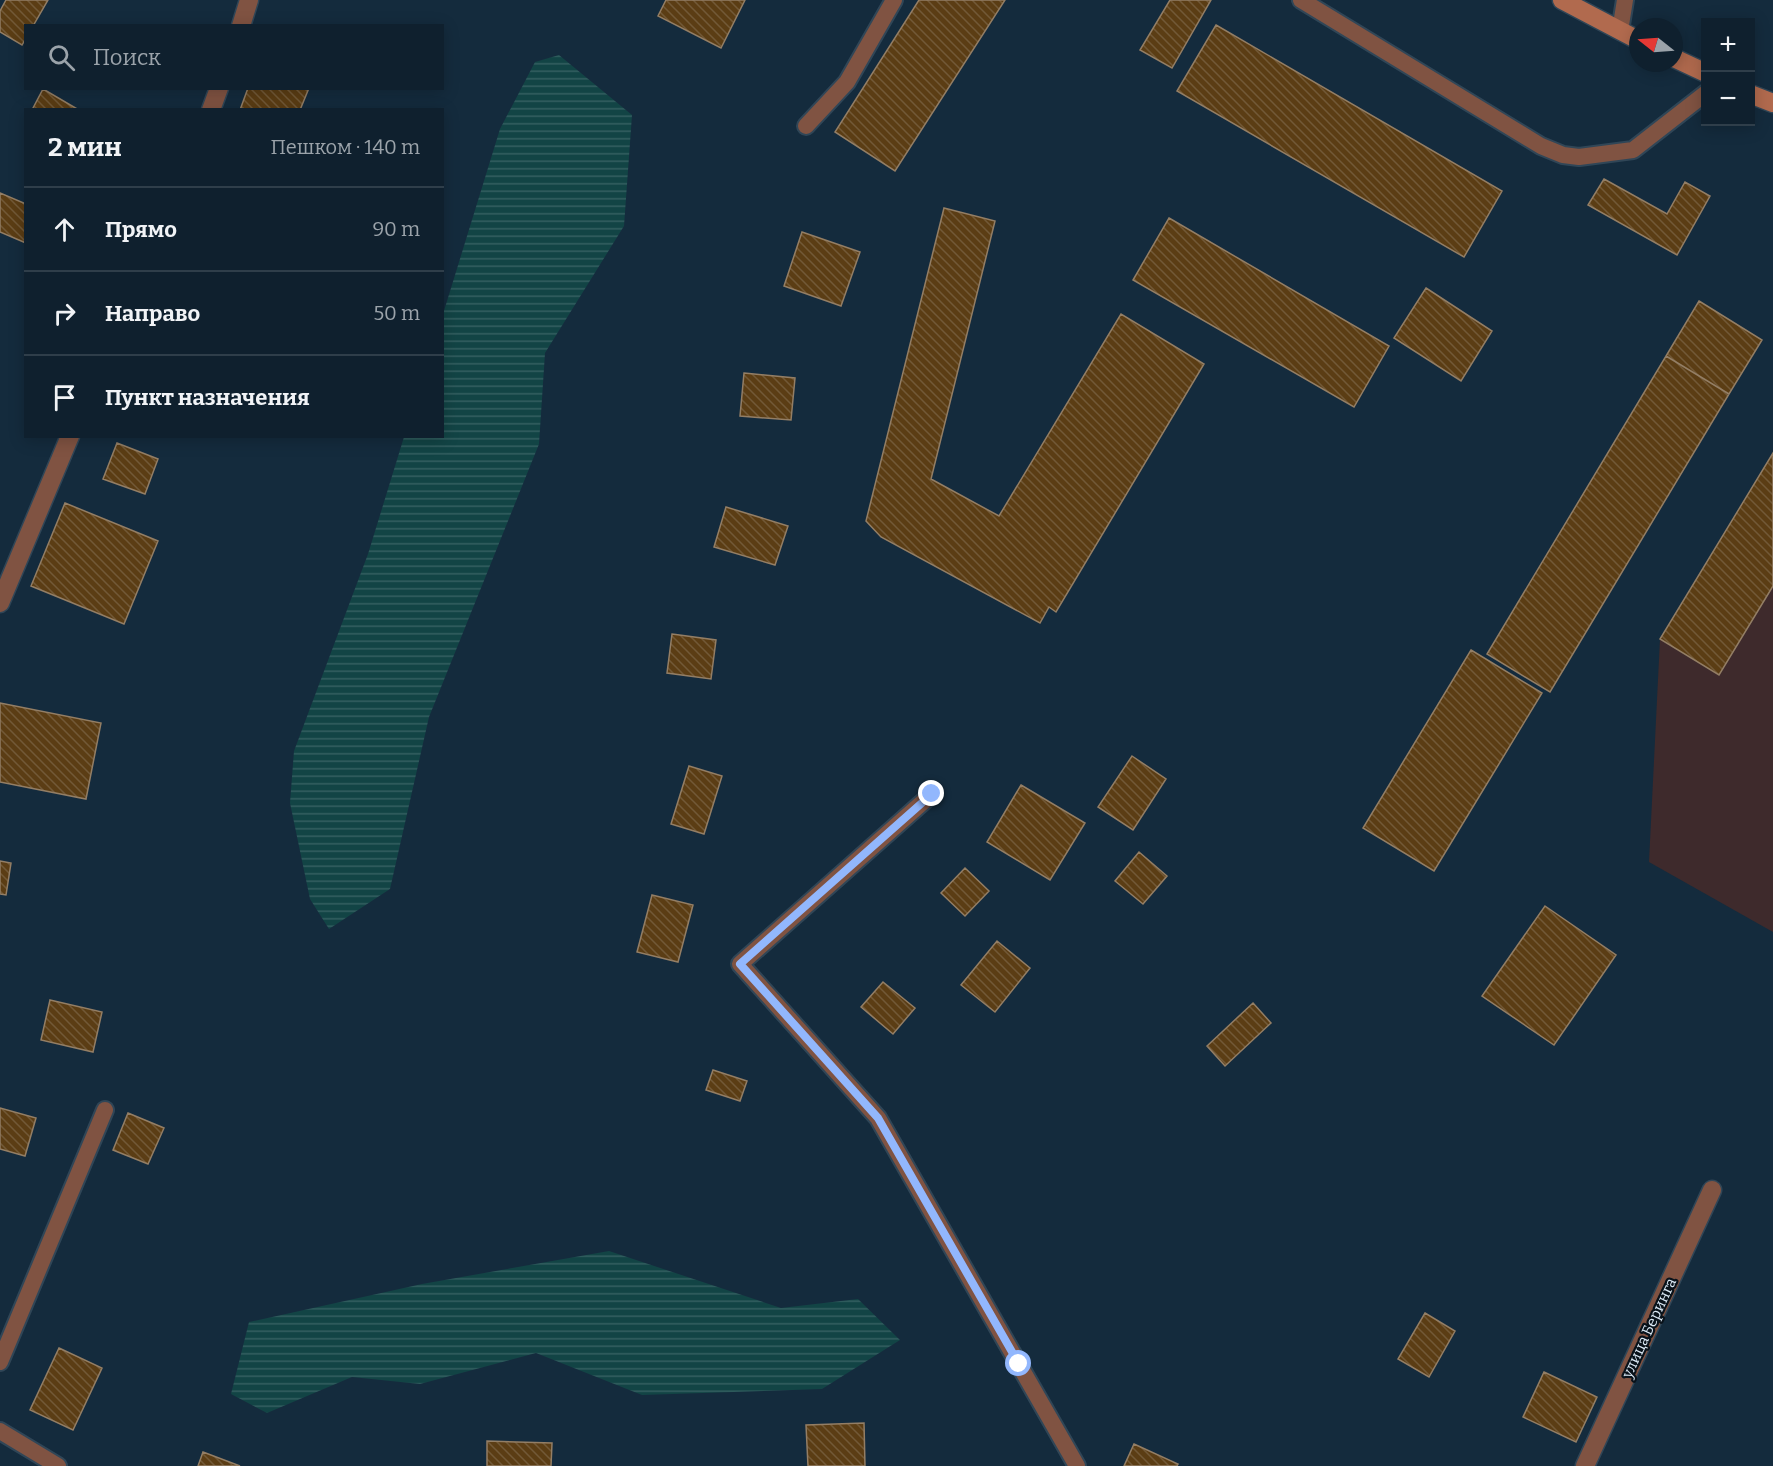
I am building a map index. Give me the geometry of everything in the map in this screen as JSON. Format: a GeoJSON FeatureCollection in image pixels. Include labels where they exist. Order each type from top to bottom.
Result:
{"type":"FeatureCollection","features":[{"type":"Feature","properties":{"kind":"main road"},"geometry":{"type":"LineString","coordinates":[[1562,0],[1629,36]]}},
{"type":"Feature","properties":{"kind":"main road"},"geometry":{"type":"LineString","coordinates":[[1683,62],[1704,72]]}},
{"type":"Feature","properties":{"kind":"main road"},"geometry":{"type":"LineString","coordinates":[[1755,96],[1773,103]]}},
{"type":"Feature","properties":{"kind":"street"},"geometry":{"type":"LineString","coordinates":[[242,24],[249,0]]}},
{"type":"Feature","properties":{"kind":"street"},"geometry":{"type":"LineString","coordinates":[[212,108],[218,90]]}},
{"type":"Feature","properties":{"kind":"street"},"geometry":{"type":"LineString","coordinates":[[0,603],[69,438]]}},
{"type":"Feature","properties":{"kind":"street","name":"улица Беринга"},"geometry":{"type":"LineString","coordinates":[[1585,1466],[1712,1190]]}},
{"type":"Feature","properties":{"kind":"lane"},"geometry":{"type":"LineString","coordinates":[[806,126],[847,82],[894,0]]}},
{"type":"Feature","properties":{"kind":"lane"},"geometry":{"type":"LineString","coordinates":[[1302,0],[1541,146],[1563,155],[1579,158],[1633,150],[1701,97]]}},
{"type":"Feature","properties":{"kind":"lane"},"geometry":{"type":"LineString","coordinates":[[1620,31],[1625,0]]}},
{"type":"Feature","properties":{"kind":"lane"},"geometry":{"type":"LineString","coordinates":[[932,794],[740,964],[878,1118],[1077,1466]]}},
{"type":"Feature","properties":{"kind":"lane"},"geometry":{"type":"LineString","coordinates":[[0,1362],[105,1110]]}},
{"type":"Feature","properties":{"kind":"lane"},"geometry":{"type":"LineString","coordinates":[[0,1431],[58,1466]]}},
{"type":"Feature","properties":{"kind":"shaded area"},"geometry":{"type":"Polygon","coordinates":[[[559,55],[632,115],[624,226],[545,353],[539,444],[429,717],[390,889],[329,929],[310,899],[290,803],[294,751],[368,554],[404,438],[444,438],[444,311],[500,129],[535,62],[559,55]]]}},
{"type":"Feature","properties":{"kind":"shaded area"},"geometry":{"type":"Polygon","coordinates":[[[1773,453],[1773,932],[1649,862],[1660,639],[1773,453]]]}},
{"type":"Feature","properties":{"kind":"shaded area"},"geometry":{"type":"Polygon","coordinates":[[[609,1251],[781,1308],[858,1299],[900,1340],[822,1389],[642,1395],[536,1353],[420,1384],[352,1377],[267,1413],[231,1394],[249,1322],[422,1284],[609,1251]]]}},
{"type":"Feature","properties":{"kind":"building"},"geometry":{"type":"Polygon","coordinates":[[[6,0],[48,0],[34,24],[24,24],[22,45],[0,32],[0,11],[6,0]]]}},
{"type":"Feature","properties":{"kind":"building"},"geometry":{"type":"Polygon","coordinates":[[[666,0],[745,0],[721,48],[658,16],[666,0]]]}},
{"type":"Feature","properties":{"kind":"building"},"geometry":{"type":"Polygon","coordinates":[[[919,0],[1005,0],[895,171],[835,132],[919,0]]]}},
{"type":"Feature","properties":{"kind":"building"},"geometry":{"type":"Polygon","coordinates":[[[1170,0],[1211,0],[1172,68],[1140,50],[1170,0]]]}},
{"type":"Feature","properties":{"kind":"building"},"geometry":{"type":"Polygon","coordinates":[[[1216,25],[1502,191],[1464,257],[1177,91],[1216,25]]]}},
{"type":"Feature","properties":{"kind":"building"},"geometry":{"type":"Polygon","coordinates":[[[42,90],[45,90],[76,108],[33,108],[42,90]]]}},
{"type":"Feature","properties":{"kind":"building"},"geometry":{"type":"Polygon","coordinates":[[[247,90],[308,90],[301,108],[241,108],[247,90]]]}},
{"type":"Feature","properties":{"kind":"building"},"geometry":{"type":"Polygon","coordinates":[[[1604,179],[1667,214],[1685,182],[1710,196],[1677,255],[1588,205],[1604,179]]]}},
{"type":"Feature","properties":{"kind":"building"},"geometry":{"type":"Polygon","coordinates":[[[0,193],[24,203],[24,242],[0,232],[0,193]]]}},
{"type":"Feature","properties":{"kind":"building"},"geometry":{"type":"Polygon","coordinates":[[[944,208],[995,221],[931,479],[999,516],[1121,314],[1204,364],[1056,612],[1049,607],[1040,623],[881,537],[866,521],[944,208]]]}},
{"type":"Feature","properties":{"kind":"building"},"geometry":{"type":"Polygon","coordinates":[[[1169,218],[1389,346],[1354,407],[1133,280],[1169,218]]]}},
{"type":"Feature","properties":{"kind":"building"},"geometry":{"type":"Polygon","coordinates":[[[802,232],[860,252],[841,306],[784,286],[802,232]]]}},
{"type":"Feature","properties":{"kind":"building"},"geometry":{"type":"Polygon","coordinates":[[[1426,288],[1492,331],[1461,381],[1394,338],[1426,288]]]}},
{"type":"Feature","properties":{"kind":"building"},"geometry":{"type":"Polygon","coordinates":[[[1699,301],[1762,340],[1729,394],[1666,356],[1699,301]]]}},
{"type":"Feature","properties":{"kind":"building"},"geometry":{"type":"Polygon","coordinates":[[[1666,356],[1729,394],[1550,692],[1487,654],[1666,356]]]}},
{"type":"Feature","properties":{"kind":"building"},"geometry":{"type":"Polygon","coordinates":[[[744,373],[795,378],[791,420],[740,416],[744,373]]]}},
{"type":"Feature","properties":{"kind":"building"},"geometry":{"type":"Polygon","coordinates":[[[117,443],[158,459],[145,494],[103,479],[117,443]]]}},
{"type":"Feature","properties":{"kind":"building"},"geometry":{"type":"Polygon","coordinates":[[[1773,453],[1773,586],[1719,675],[1660,639],[1773,453]]]}},
{"type":"Feature","properties":{"kind":"building"},"geometry":{"type":"Polygon","coordinates":[[[65,503],[158,541],[124,624],[31,586],[65,503]]]}},
{"type":"Feature","properties":{"kind":"building"},"geometry":{"type":"Polygon","coordinates":[[[726,507],[788,526],[775,565],[714,547],[726,507]]]}},
{"type":"Feature","properties":{"kind":"building"},"geometry":{"type":"Polygon","coordinates":[[[672,634],[716,640],[711,679],[667,673],[672,634]]]}},
{"type":"Feature","properties":{"kind":"building"},"geometry":{"type":"Polygon","coordinates":[[[1471,650],[1542,693],[1434,871],[1363,828],[1471,650]]]}},
{"type":"Feature","properties":{"kind":"building"},"geometry":{"type":"Polygon","coordinates":[[[0,703],[101,723],[86,799],[0,782],[0,703]]]}},
{"type":"Feature","properties":{"kind":"building"},"geometry":{"type":"Polygon","coordinates":[[[1132,756],[1166,779],[1133,830],[1098,807],[1132,756]]]}},
{"type":"Feature","properties":{"kind":"building"},"geometry":{"type":"Polygon","coordinates":[[[689,766],[722,776],[704,834],[671,824],[689,766]]]}},
{"type":"Feature","properties":{"kind":"building"},"geometry":{"type":"Polygon","coordinates":[[[1021,785],[1085,823],[1050,880],[987,842],[1021,785]]]}},
{"type":"Feature","properties":{"kind":"building"},"geometry":{"type":"Polygon","coordinates":[[[1139,852],[1167,876],[1143,904],[1115,881],[1139,852]]]}},
{"type":"Feature","properties":{"kind":"building"},"geometry":{"type":"Polygon","coordinates":[[[0,861],[11,863],[6,895],[0,894],[0,861]]]}},
{"type":"Feature","properties":{"kind":"building"},"geometry":{"type":"Polygon","coordinates":[[[965,868],[989,891],[965,916],[941,893],[965,868]]]}},
{"type":"Feature","properties":{"kind":"building"},"geometry":{"type":"Polygon","coordinates":[[[652,895],[693,905],[678,962],[637,952],[652,895]]]}},
{"type":"Feature","properties":{"kind":"building"},"geometry":{"type":"Polygon","coordinates":[[[1545,906],[1616,955],[1554,1045],[1482,996],[1545,906]]]}},
{"type":"Feature","properties":{"kind":"building"},"geometry":{"type":"Polygon","coordinates":[[[997,941],[1030,968],[995,1012],[961,985],[997,941]]]}},
{"type":"Feature","properties":{"kind":"building"},"geometry":{"type":"Polygon","coordinates":[[[883,982],[915,1008],[893,1034],[861,1007],[883,982]]]}},
{"type":"Feature","properties":{"kind":"building"},"geometry":{"type":"Polygon","coordinates":[[[50,1000],[102,1012],[93,1052],[41,1040],[50,1000]]]}},
{"type":"Feature","properties":{"kind":"building"},"geometry":{"type":"Polygon","coordinates":[[[1253,1003],[1271,1023],[1225,1066],[1207,1046],[1253,1003]]]}},
{"type":"Feature","properties":{"kind":"building"},"geometry":{"type":"Polygon","coordinates":[[[713,1070],[747,1081],[740,1101],[706,1090],[713,1070]]]}},
{"type":"Feature","properties":{"kind":"building"},"geometry":{"type":"Polygon","coordinates":[[[0,1108],[36,1118],[25,1156],[0,1149],[0,1108]]]}},
{"type":"Feature","properties":{"kind":"building"},"geometry":{"type":"Polygon","coordinates":[[[128,1113],[164,1128],[148,1164],[113,1150],[128,1113]]]}},
{"type":"Feature","properties":{"kind":"building"},"geometry":{"type":"Polygon","coordinates":[[[1425,1313],[1455,1331],[1429,1377],[1398,1359],[1425,1313]]]}},
{"type":"Feature","properties":{"kind":"building"},"geometry":{"type":"Polygon","coordinates":[[[59,1348],[102,1368],[73,1430],[30,1410],[59,1348]]]}},
{"type":"Feature","properties":{"kind":"building"},"geometry":{"type":"Polygon","coordinates":[[[1544,1372],[1597,1397],[1576,1442],[1523,1417],[1544,1372]]]}},
{"type":"Feature","properties":{"kind":"building"},"geometry":{"type":"Polygon","coordinates":[[[864,1423],[865,1466],[808,1466],[806,1425],[864,1423]]]}},
{"type":"Feature","properties":{"kind":"building"},"geometry":{"type":"Polygon","coordinates":[[[487,1441],[552,1443],[551,1466],[487,1466],[487,1441]]]}},
{"type":"Feature","properties":{"kind":"building"},"geometry":{"type":"Polygon","coordinates":[[[1134,1444],[1178,1464],[1177,1466],[1124,1466],[1134,1444]]]}},
{"type":"Feature","properties":{"kind":"building"},"geometry":{"type":"Polygon","coordinates":[[[203,1452],[240,1466],[198,1466],[203,1452]]]}},
{"type":"Feature","properties":{"kind":"route"},"geometry":{"type":"LineString","coordinates":[[932,794],[740,964],[878,1118],[1019,1364]]}}]}
